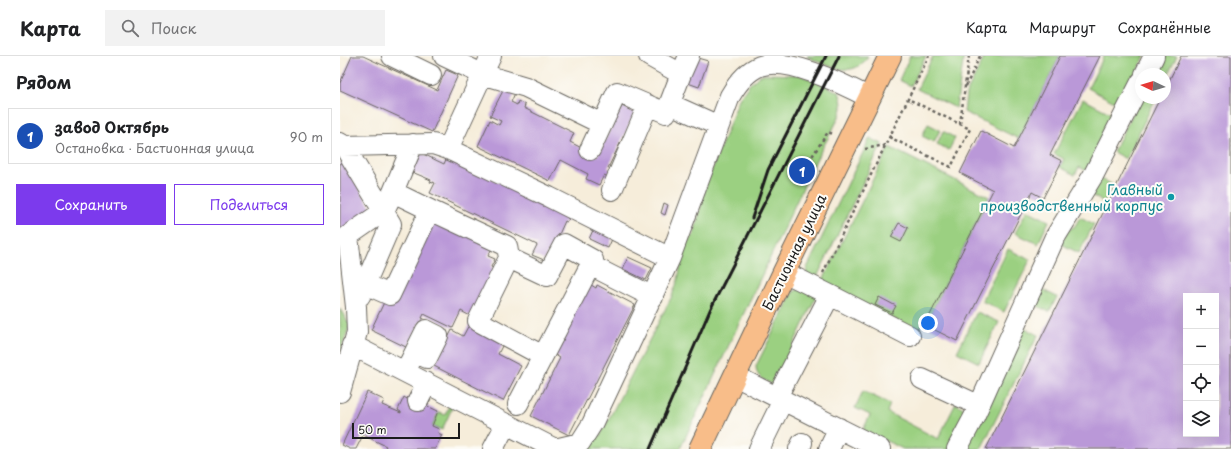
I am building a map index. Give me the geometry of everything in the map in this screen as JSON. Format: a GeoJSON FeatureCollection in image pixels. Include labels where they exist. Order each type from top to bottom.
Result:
{"type":"FeatureCollection","features":[{"type":"Feature","properties":{"kind":"main road","name":"Бастионная улица"},"geometry":{"type":"LineString","coordinates":[[700,449],[784,272],[890,56]]}},
{"type":"Feature","properties":{"kind":"lane"},"geometry":{"type":"LineString","coordinates":[[444,56],[482,74],[526,87],[602,124]]}},
{"type":"Feature","properties":{"kind":"lane"},"geometry":{"type":"LineString","coordinates":[[448,149],[491,56]]}},
{"type":"Feature","properties":{"kind":"lane"},"geometry":{"type":"LineString","coordinates":[[590,150],[617,92],[666,113],[685,65],[649,56]]}},
{"type":"Feature","properties":{"kind":"lane"},"geometry":{"type":"LineString","coordinates":[[1148,68],[1154,56]]}},
{"type":"Feature","properties":{"kind":"lane"},"geometry":{"type":"LineString","coordinates":[[397,57],[431,75]]}},
{"type":"Feature","properties":{"kind":"lane"},"geometry":{"type":"LineString","coordinates":[[352,345],[555,449],[573,447],[580,443],[592,424],[653,297],[670,258],[730,96],[737,85],[753,69],[755,59],[802,69],[838,82],[870,98]]}},
{"type":"Feature","properties":{"kind":"lane"},"geometry":{"type":"LineString","coordinates":[[957,449],[974,417],[978,405],[1054,239],[1094,174],[1135,94]]}},
{"type":"Feature","properties":{"kind":"lane"},"geometry":{"type":"LineString","coordinates":[[670,104],[719,126]]}},
{"type":"Feature","properties":{"kind":"lane"},"geometry":{"type":"LineString","coordinates":[[612,190],[648,105]]}},
{"type":"Feature","properties":{"kind":"lane"},"geometry":{"type":"LineString","coordinates":[[342,144],[433,144],[448,149],[549,197],[670,258]]}},
{"type":"Feature","properties":{"kind":"lane"},"geometry":{"type":"LineString","coordinates":[[342,144],[391,224],[356,307]]}},
{"type":"Feature","properties":{"kind":"lane"},"geometry":{"type":"LineString","coordinates":[[340,392],[352,345],[357,332],[356,307],[348,236],[384,212],[413,144]]}},
{"type":"Feature","properties":{"kind":"lane"},"geometry":{"type":"LineString","coordinates":[[393,192],[507,246],[509,258],[478,321],[543,356]]}},
{"type":"Feature","properties":{"kind":"lane"},"geometry":{"type":"LineString","coordinates":[[365,284],[390,295],[430,210]]}},
{"type":"Feature","properties":{"kind":"lane"},"geometry":{"type":"LineString","coordinates":[[509,258],[547,276],[564,244],[593,260],[518,404]]}},
{"type":"Feature","properties":{"kind":"lane"},"geometry":{"type":"LineString","coordinates":[[590,265],[653,297]]}},
{"type":"Feature","properties":{"kind":"lane"},"geometry":{"type":"LineString","coordinates":[[784,272],[910,336]]}},
{"type":"Feature","properties":{"kind":"lane"},"geometry":{"type":"LineString","coordinates":[[759,449],[823,291]]}},
{"type":"Feature","properties":{"kind":"lane"},"geometry":{"type":"LineString","coordinates":[[405,372],[415,352]]}},
{"type":"Feature","properties":{"kind":"lane"},"geometry":{"type":"LineString","coordinates":[[735,376],[880,449]]}},
{"type":"Feature","properties":{"kind":"lane"},"geometry":{"type":"LineString","coordinates":[[922,379],[978,405]]}},
{"type":"Feature","properties":{"kind":"lane"},"geometry":{"type":"LineString","coordinates":[[418,401],[426,383]]}},
{"type":"Feature","properties":{"kind":"lane"},"geometry":{"type":"LineString","coordinates":[[493,449],[506,424]]}},
{"type":"Feature","properties":{"kind":"lane"},"geometry":{"type":"LineString","coordinates":[[829,449],[839,428]]}},
{"type":"Feature","properties":{"kind":"path"},"geometry":{"type":"LineString","coordinates":[[823,291],[885,145],[929,56]]}},
{"type":"Feature","properties":{"kind":"path"},"geometry":{"type":"LineString","coordinates":[[960,124],[969,56]]}},
{"type":"Feature","properties":{"kind":"path"},"geometry":{"type":"LineString","coordinates":[[965,88],[980,56]]}},
{"type":"Feature","properties":{"kind":"path"},"geometry":{"type":"LineString","coordinates":[[889,137],[951,168],[970,129],[908,98]]}},
{"type":"Feature","properties":{"kind":"path"},"geometry":{"type":"LineString","coordinates":[[810,161],[828,132],[833,134]]}},
{"type":"Feature","properties":{"kind":"path"},"geometry":{"type":"LineString","coordinates":[[862,149],[885,145]]}},
{"type":"Feature","properties":{"kind":"green space"},"geometry":{"type":"Polygon","coordinates":[[[807,56],[868,56],[862,64],[855,68],[840,69],[807,56]]]}},
{"type":"Feature","properties":{"kind":"green space"},"geometry":{"type":"Polygon","coordinates":[[[910,56],[926,56],[911,86],[899,80],[910,56]]]}},
{"type":"Feature","properties":{"kind":"green space"},"geometry":{"type":"Polygon","coordinates":[[[933,56],[964,56],[956,108],[917,89],[933,56]]]}},
{"type":"Feature","properties":{"kind":"green space"},"geometry":{"type":"Polygon","coordinates":[[[985,56],[1060,56],[1019,139],[964,112],[966,94],[985,56]]]}},
{"type":"Feature","properties":{"kind":"green space"},"geometry":{"type":"Polygon","coordinates":[[[1104,56],[1145,56],[1139,68],[1135,68],[1135,76],[1120,105],[1088,88],[1104,56]]]}},
{"type":"Feature","properties":{"kind":"green space"},"geometry":{"type":"Polygon","coordinates":[[[1161,56],[1177,56],[1171,68],[1155,68],[1161,56]]]}},
{"type":"Feature","properties":{"kind":"green space"},"geometry":{"type":"Polygon","coordinates":[[[760,75],[800,75],[839,92],[842,108],[841,113],[816,160],[680,449],[585,449],[586,447],[592,445],[597,435],[600,436],[671,298],[678,280],[683,251],[687,242],[694,234],[706,185],[739,99],[749,85],[760,75]]]}},
{"type":"Feature","properties":{"kind":"green space"},"geometry":{"type":"Polygon","coordinates":[[[1083,99],[1113,116],[1087,171],[1079,167],[1075,175],[1060,167],[1064,159],[1054,154],[1083,99]]]}},
{"type":"Feature","properties":{"kind":"green space"},"geometry":{"type":"Polygon","coordinates":[[[1138,104],[1153,104],[1126,159],[1113,152],[1138,104]]]}},
{"type":"Feature","properties":{"kind":"green space"},"geometry":{"type":"Polygon","coordinates":[[[928,124],[940,130],[934,142],[922,136],[928,124]]]}},
{"type":"Feature","properties":{"kind":"green space"},"geometry":{"type":"Polygon","coordinates":[[[943,131],[955,138],[949,150],[937,144],[943,131]]]}},
{"type":"Feature","properties":{"kind":"green space"},"geometry":{"type":"Polygon","coordinates":[[[870,138],[882,144],[815,281],[806,273],[807,268],[870,138]]]}},
{"type":"Feature","properties":{"kind":"green space"},"geometry":{"type":"Polygon","coordinates":[[[889,147],[989,197],[925,325],[922,324],[918,331],[821,284],[889,147]],[[899,223],[891,237],[901,242],[908,228],[899,223]]]}},
{"type":"Feature","properties":{"kind":"green space"},"geometry":{"type":"Polygon","coordinates":[[[1100,178],[1113,185],[1104,202],[1091,195],[1100,178]]]}},
{"type":"Feature","properties":{"kind":"green space"},"geometry":{"type":"Polygon","coordinates":[[[1027,210],[1049,221],[1038,244],[1015,233],[1027,210]]]}},
{"type":"Feature","properties":{"kind":"green space"},"geometry":{"type":"Polygon","coordinates":[[[1080,217],[1094,224],[1079,253],[1061,244],[1067,231],[1075,226],[1080,217]]]}},
{"type":"Feature","properties":{"kind":"green space"},"geometry":{"type":"Polygon","coordinates":[[[1008,249],[1030,260],[1004,312],[982,301],[1008,249]]]}},
{"type":"Feature","properties":{"kind":"green space"},"geometry":{"type":"Polygon","coordinates":[[[1039,288],[1057,297],[1049,312],[1032,303],[1039,288]]]}},
{"type":"Feature","properties":{"kind":"green space"},"geometry":{"type":"Polygon","coordinates":[[[799,289],[817,295],[774,385],[759,376],[756,366],[793,292],[799,289]]]}},
{"type":"Feature","properties":{"kind":"green space"},"geometry":{"type":"Polygon","coordinates":[[[340,309],[350,325],[340,352],[340,309]]]}},
{"type":"Feature","properties":{"kind":"green space"},"geometry":{"type":"Polygon","coordinates":[[[977,312],[999,322],[979,363],[957,352],[977,312]]]}},
{"type":"Feature","properties":{"kind":"green space"},"geometry":{"type":"Polygon","coordinates":[[[1020,326],[1038,335],[981,449],[964,449],[1020,326]]]}},
{"type":"Feature","properties":{"kind":"green space"},"geometry":{"type":"Polygon","coordinates":[[[863,391],[890,404],[887,412],[938,439],[956,403],[966,410],[967,413],[949,449],[903,449],[863,430],[870,415],[855,408],[863,391]]]}},
{"type":"Feature","properties":{"kind":"green space"},"geometry":{"type":"Polygon","coordinates":[[[450,404],[453,406],[442,430],[432,426],[439,412],[445,415],[450,404]]]}},
{"type":"Feature","properties":{"kind":"building"},"geometry":{"type":"Polygon","coordinates":[[[352,56],[363,56],[437,90],[446,70],[458,75],[432,132],[340,90],[340,83],[352,56]]]}},
{"type":"Feature","properties":{"kind":"building"},"geometry":{"type":"Polygon","coordinates":[[[1060,56],[1100,56],[1050,155],[1062,161],[1043,198],[1032,192],[957,341],[925,325],[993,190],[960,173],[981,131],[1014,148],[1060,56]]]}},
{"type":"Feature","properties":{"kind":"building","name":"Главный производственный корпус"},"geometry":{"type":"Polygon","coordinates":[[[1181,56],[1231,56],[1231,449],[986,449],[1157,104],[1171,104],[1171,77],[1181,56]]]}},
{"type":"Feature","properties":{"kind":"building"},"geometry":{"type":"Polygon","coordinates":[[[694,57],[708,61],[699,87],[685,82],[694,57]]]}},
{"type":"Feature","properties":{"kind":"building"},"geometry":{"type":"Polygon","coordinates":[[[506,85],[516,91],[511,102],[517,105],[518,101],[525,105],[524,108],[574,133],[570,142],[597,156],[622,106],[635,113],[608,168],[612,170],[608,177],[604,175],[599,185],[586,179],[588,174],[561,160],[550,181],[478,146],[490,120],[499,125],[501,121],[490,116],[506,85]]]}},
{"type":"Feature","properties":{"kind":"building"},"geometry":{"type":"Polygon","coordinates":[[[421,153],[444,164],[447,157],[568,215],[567,218],[569,219],[567,222],[565,221],[551,252],[549,251],[544,260],[532,255],[537,245],[430,193],[435,183],[430,182],[431,180],[412,172],[421,153]]]}},
{"type":"Feature","properties":{"kind":"building"},"geometry":{"type":"Polygon","coordinates":[[[343,162],[375,214],[340,235],[340,164],[343,162]]]}},
{"type":"Feature","properties":{"kind":"building"},"geometry":{"type":"Polygon","coordinates":[[[664,203],[668,205],[665,215],[661,213],[664,203]]]}},
{"type":"Feature","properties":{"kind":"building"},"geometry":{"type":"Polygon","coordinates":[[[435,218],[493,246],[488,256],[495,259],[491,267],[495,269],[472,317],[461,311],[453,328],[424,314],[422,318],[426,320],[424,323],[420,322],[408,348],[371,330],[387,296],[435,218]]]}},
{"type":"Feature","properties":{"kind":"building"},"geometry":{"type":"Polygon","coordinates":[[[899,223],[908,228],[901,242],[891,237],[899,223]]]}},
{"type":"Feature","properties":{"kind":"building"},"geometry":{"type":"Polygon","coordinates":[[[594,228],[613,237],[608,248],[589,239],[594,228]]]}},
{"type":"Feature","properties":{"kind":"building"},"geometry":{"type":"Polygon","coordinates":[[[628,257],[652,268],[646,280],[623,269],[628,257]]]}},
{"type":"Feature","properties":{"kind":"building"},"geometry":{"type":"Polygon","coordinates":[[[588,283],[596,288],[597,285],[635,305],[569,435],[531,416],[560,358],[552,353],[588,283]]]}},
{"type":"Feature","properties":{"kind":"building"},"geometry":{"type":"Polygon","coordinates":[[[879,297],[896,306],[892,313],[875,305],[879,297]]]}},
{"type":"Feature","properties":{"kind":"building"},"geometry":{"type":"Polygon","coordinates":[[[470,323],[505,340],[498,354],[521,366],[503,401],[434,366],[452,330],[463,336],[470,323]]]}},
{"type":"Feature","properties":{"kind":"building"},"geometry":{"type":"Polygon","coordinates":[[[367,392],[384,400],[382,405],[401,413],[398,410],[404,397],[407,399],[408,397],[438,411],[432,426],[439,429],[438,433],[442,435],[435,449],[388,449],[385,448],[386,446],[363,435],[356,449],[350,449],[342,445],[367,392]]]}},
{"type":"Feature","properties":{"kind":"railway"},"geometry":{"type":"LineString","coordinates":[[752,218],[768,170],[826,56]]}},
{"type":"Feature","properties":{"kind":"railway"},"geometry":{"type":"LineString","coordinates":[[650,449],[710,310],[839,56]]}},
{"type":"Feature","properties":{"kind":"place","name":"завод Октябрь"},"geometry":{"type":"Point","coordinates":[802,171]}},
{"type":"Feature","properties":{"kind":"place","name":"Главный производственный корпус"},"geometry":{"type":"Point","coordinates":[1171,197]}}]}
